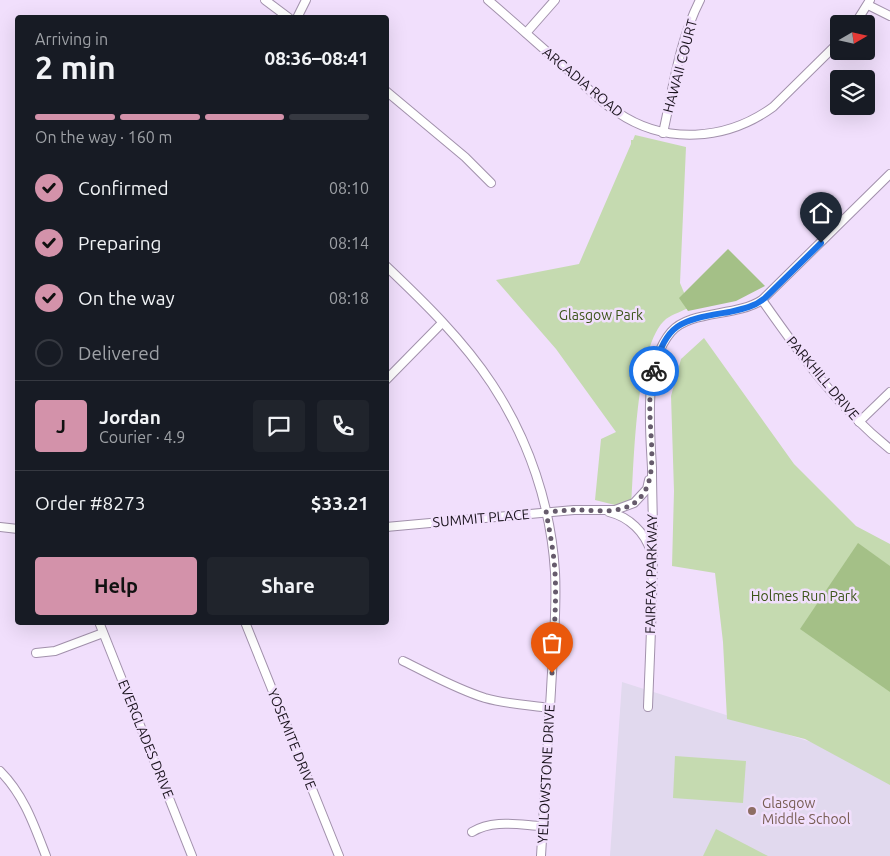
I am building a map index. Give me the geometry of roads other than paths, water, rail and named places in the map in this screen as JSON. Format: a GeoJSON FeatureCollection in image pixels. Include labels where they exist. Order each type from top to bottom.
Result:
{"type":"FeatureCollection","features":[{"type":"Feature","properties":{"kind":"street"},"geometry":{"type":"LineString","coordinates":[[265,0],[285,15]]}},
{"type":"Feature","properties":{"kind":"street"},"geometry":{"type":"LineString","coordinates":[[298,15],[306,0]]}},
{"type":"Feature","properties":{"kind":"street","name":"ARCADIA ROAD"},"geometry":{"type":"LineString","coordinates":[[488,0],[614,111],[643,127],[664,133],[680,135],[706,134],[731,129],[748,122],[772,107],[830,51]]}},
{"type":"Feature","properties":{"kind":"street"},"geometry":{"type":"LineString","coordinates":[[526,33],[555,0]]}},
{"type":"Feature","properties":{"kind":"street","name":"HAWAII COURT"},"geometry":{"type":"LineString","coordinates":[[664,133],[683,45],[690,22],[700,0]]}},
{"type":"Feature","properties":{"kind":"street"},"geometry":{"type":"LineString","coordinates":[[861,15],[869,3],[890,16]]}},
{"type":"Feature","properties":{"kind":"street"},"geometry":{"type":"LineString","coordinates":[[389,94],[458,151],[491,183]]}},
{"type":"Feature","properties":{"kind":"street","name":"FAIRFAX PARKWAY"},"geometry":{"type":"LineString","coordinates":[[648,707],[652,564],[650,412],[651,394],[662,345],[671,332],[688,320],[744,309],[762,300],[890,174]]}},
{"type":"Feature","properties":{"kind":"street","name":"YELLOWSTONE DRIVE"},"geometry":{"type":"LineString","coordinates":[[389,269],[477,362],[493,385],[529,457],[546,512],[552,544],[555,583],[541,856]]}},
{"type":"Feature","properties":{"kind":"street","name":"PARKHILL DRIVE"},"geometry":{"type":"LineString","coordinates":[[762,300],[806,362],[832,394],[859,422],[890,449]]}},
{"type":"Feature","properties":{"kind":"street"},"geometry":{"type":"LineString","coordinates":[[389,377],[442,323]]}},
{"type":"Feature","properties":{"kind":"street"},"geometry":{"type":"LineString","coordinates":[[859,422],[890,392]]}},
{"type":"Feature","properties":{"kind":"street","name":"SUMMIT PLACE"},"geometry":{"type":"LineString","coordinates":[[389,527],[546,512],[615,510],[634,503],[647,489],[652,471]]}},
{"type":"Feature","properties":{"kind":"street","name":"SUMMIT PLACE"},"geometry":{"type":"LineString","coordinates":[[605,510],[621,516],[635,526],[648,545],[652,564]]}},
{"type":"Feature","properties":{"kind":"street"},"geometry":{"type":"LineString","coordinates":[[0,527],[15,529]]}},
{"type":"Feature","properties":{"kind":"street","name":"EVERGLADES DRIVE"},"geometry":{"type":"LineString","coordinates":[[100,625],[192,856]]}},
{"type":"Feature","properties":{"kind":"street","name":"YOSEMITE DRIVE"},"geometry":{"type":"LineString","coordinates":[[246,625],[338,856]]}},
{"type":"Feature","properties":{"kind":"street"},"geometry":{"type":"LineString","coordinates":[[36,653],[55,651],[103,633]]}},
{"type":"Feature","properties":{"kind":"street"},"geometry":{"type":"LineString","coordinates":[[404,661],[457,687],[483,697],[501,702],[550,708]]}},
{"type":"Feature","properties":{"kind":"street"},"geometry":{"type":"LineString","coordinates":[[0,771],[20,794],[46,856]]}},
{"type":"Feature","properties":{"kind":"street"},"geometry":{"type":"LineString","coordinates":[[472,832],[486,825],[496,824],[543,826]]}},
{"type":"Feature","properties":{"kind":"place","name":"Glasgow Middle School"},"geometry":{"type":"Point","coordinates":[752,811]}},
{"type":"Feature","properties":{"kind":"park label","name":"Glasgow Park"},"geometry":{"type":"Point","coordinates":[601,315]}},
{"type":"Feature","properties":{"kind":"park label","name":"Holmes Run Park"},"geometry":{"type":"Point","coordinates":[804,596]}}]}
